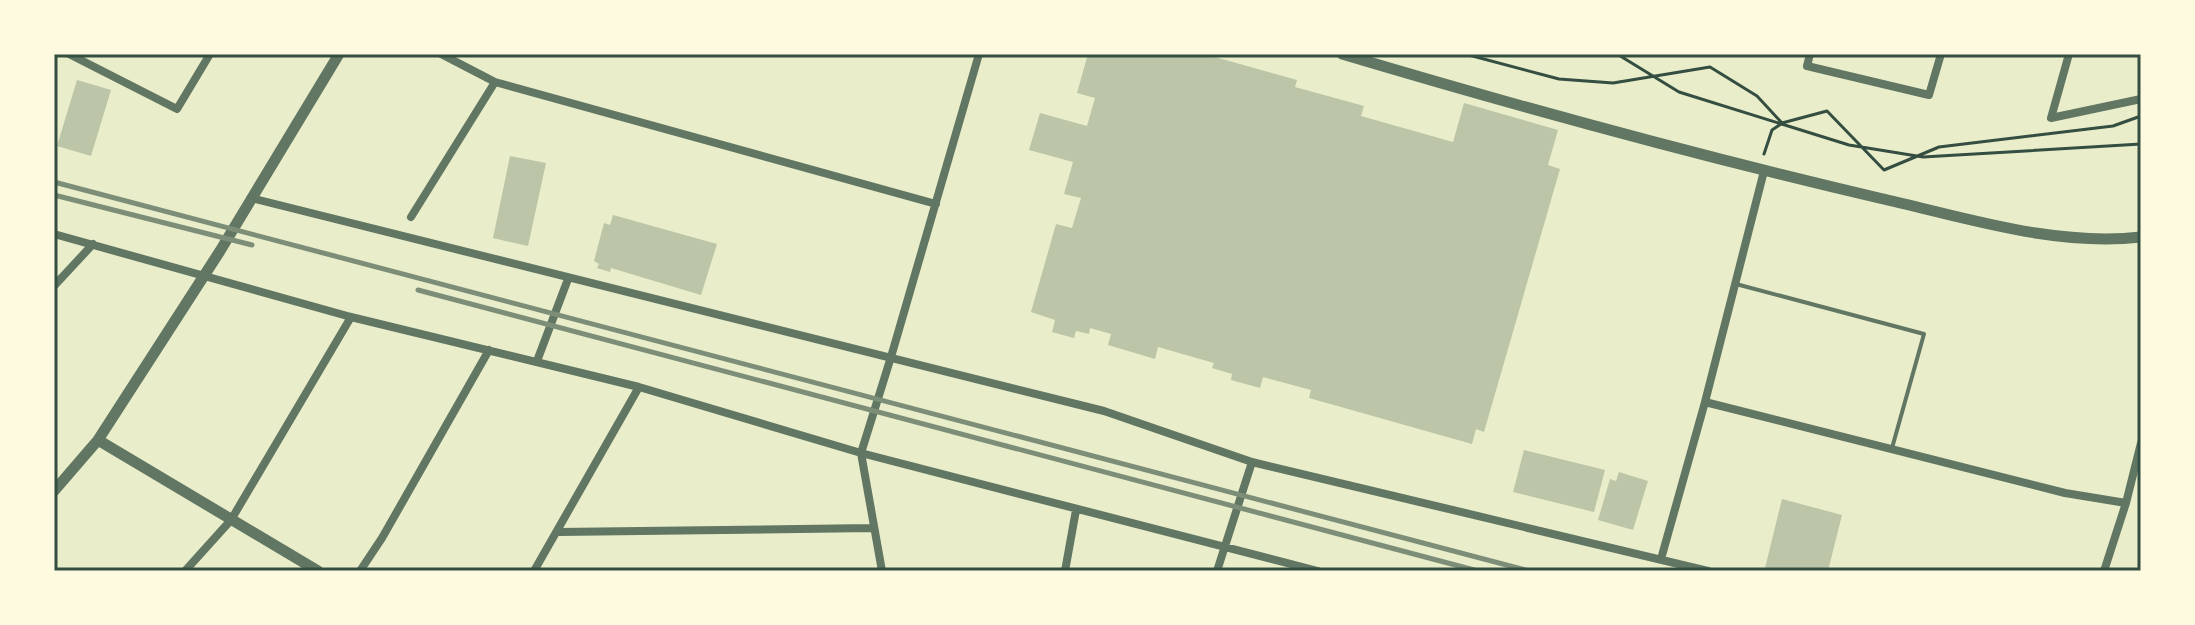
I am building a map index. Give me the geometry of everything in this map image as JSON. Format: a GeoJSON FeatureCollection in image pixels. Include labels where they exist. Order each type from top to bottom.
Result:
{"type":"FeatureCollection","features":[{"type":"Feature","properties":{"kind":"street"},"geometry":{"type":"LineString","coordinates":[[69,54],[177,109],[210,54]]}},
{"type":"Feature","properties":{"kind":"street"},"geometry":{"type":"LineString","coordinates":[[54,491],[98,440],[204,276],[339,54]]}},
{"type":"Feature","properties":{"kind":"street"},"geometry":{"type":"LineString","coordinates":[[441,54],[495,82],[936,204]]}},
{"type":"Feature","properties":{"kind":"street"},"geometry":{"type":"LineString","coordinates":[[882,571],[861,453],[979,54]]}},
{"type":"Feature","properties":{"kind":"street"},"geometry":{"type":"LineString","coordinates":[[1342,54],[1504,103],[1764,171],[2031,233],[2120,239],[2141,237]]}},
{"type":"Feature","properties":{"kind":"street"},"geometry":{"type":"LineString","coordinates":[[1810,54],[1807,66],[1929,95],[1941,54]]}},
{"type":"Feature","properties":{"kind":"street"},"geometry":{"type":"LineString","coordinates":[[2069,54],[2051,118],[2141,99]]}},
{"type":"Feature","properties":{"kind":"street"},"geometry":{"type":"LineString","coordinates":[[411,217],[495,82]]}},
{"type":"Feature","properties":{"kind":"street"},"geometry":{"type":"LineString","coordinates":[[1661,559],[1764,171]]}},
{"type":"Feature","properties":{"kind":"street"},"geometry":{"type":"LineString","coordinates":[[251,198],[1104,411],[1252,462],[1708,571]]}},
{"type":"Feature","properties":{"kind":"street"},"geometry":{"type":"LineString","coordinates":[[54,234],[351,317],[639,387],[861,453],[1318,571]]}},
{"type":"Feature","properties":{"kind":"street"},"geometry":{"type":"LineString","coordinates":[[54,286],[93,244]]}},
{"type":"Feature","properties":{"kind":"street"},"geometry":{"type":"LineString","coordinates":[[537,361],[568,279]]}},
{"type":"Feature","properties":{"kind":"street"},"geometry":{"type":"LineString","coordinates":[[185,571],[231,520],[351,317]]}},
{"type":"Feature","properties":{"kind":"street"},"geometry":{"type":"LineString","coordinates":[[360,571],[489,350]]}},
{"type":"Feature","properties":{"kind":"street"},"geometry":{"type":"LineString","coordinates":[[534,571],[639,387]]}},
{"type":"Feature","properties":{"kind":"street"},"geometry":{"type":"LineString","coordinates":[[1705,402],[2065,493],[2126,503]]}},
{"type":"Feature","properties":{"kind":"street"},"geometry":{"type":"LineString","coordinates":[[98,440],[318,571]]}},
{"type":"Feature","properties":{"kind":"street"},"geometry":{"type":"LineString","coordinates":[[2104,571],[2141,443]]}},
{"type":"Feature","properties":{"kind":"street"},"geometry":{"type":"LineString","coordinates":[[1217,571],[1252,462]]}},
{"type":"Feature","properties":{"kind":"street"},"geometry":{"type":"LineString","coordinates":[[1065,571],[1076,510]]}},
{"type":"Feature","properties":{"kind":"street"},"geometry":{"type":"LineString","coordinates":[[558,532],[873,528]]}},
{"type":"Feature","properties":{"kind":"lane"},"geometry":{"type":"LineString","coordinates":[[1736,284],[1924,334],[1891,450]]}},
{"type":"Feature","properties":{"kind":"path"},"geometry":{"type":"LineString","coordinates":[[1465,54],[1559,79],[1613,83],[1710,67],[1757,96],[1782,123]]}},
{"type":"Feature","properties":{"kind":"path"},"geometry":{"type":"LineString","coordinates":[[1617,54],[1679,92],[1862,147],[1917,156],[2141,144]]}},
{"type":"Feature","properties":{"kind":"path"},"geometry":{"type":"LineString","coordinates":[[1764,154],[1772,130],[1782,123],[1827,111],[1884,170],[1939,147],[2113,126],[2141,116]]}},
{"type":"Feature","properties":{"kind":"building"},"geometry":{"type":"Polygon","coordinates":[[[1088,54],[1204,54],[1297,80],[1295,87],[1364,106],[1361,116],[1453,142],[1464,103],[1558,130],[1548,165],[1560,169],[1484,432],[1476,429],[1472,444],[1309,398],[1311,390],[1263,377],[1260,388],[1231,380],[1232,374],[1212,368],[1214,363],[1158,347],[1155,359],[1108,345],[1111,334],[1090,328],[1089,334],[1076,331],[1074,338],[1052,332],[1055,320],[1031,312],[1056,224],[1072,228],[1081,198],[1064,194],[1073,162],[1029,150],[1040,113],[1087,126],[1095,98],[1077,93],[1088,54]]]}},
{"type":"Feature","properties":{"kind":"building"},"geometry":{"type":"Polygon","coordinates":[[[77,80],[111,90],[91,156],[57,146],[77,80]]]}},
{"type":"Feature","properties":{"kind":"building"},"geometry":{"type":"Polygon","coordinates":[[[510,156],[546,163],[528,246],[493,238],[510,156]]]}},
{"type":"Feature","properties":{"kind":"building"},"geometry":{"type":"Polygon","coordinates":[[[613,215],[717,244],[701,295],[611,268],[610,272],[597,268],[599,264],[594,261],[604,223],[610,225],[613,215]]]}},
{"type":"Feature","properties":{"kind":"building"},"geometry":{"type":"Polygon","coordinates":[[[1524,450],[1605,470],[1594,512],[1513,492],[1524,450]]]}},
{"type":"Feature","properties":{"kind":"building"},"geometry":{"type":"Polygon","coordinates":[[[1619,472],[1648,481],[1633,530],[1598,520],[1610,479],[1616,481],[1619,472]]]}},
{"type":"Feature","properties":{"kind":"building"},"geometry":{"type":"Polygon","coordinates":[[[1782,499],[1842,515],[1828,571],[1765,568],[1782,499]]]}},
{"type":"Feature","properties":{"kind":"railway"},"geometry":{"type":"LineString","coordinates":[[54,182],[1529,571]]}},
{"type":"Feature","properties":{"kind":"railway"},"geometry":{"type":"LineString","coordinates":[[54,195],[252,245]]}},
{"type":"Feature","properties":{"kind":"railway"},"geometry":{"type":"LineString","coordinates":[[418,290],[1478,571]]}}]}
